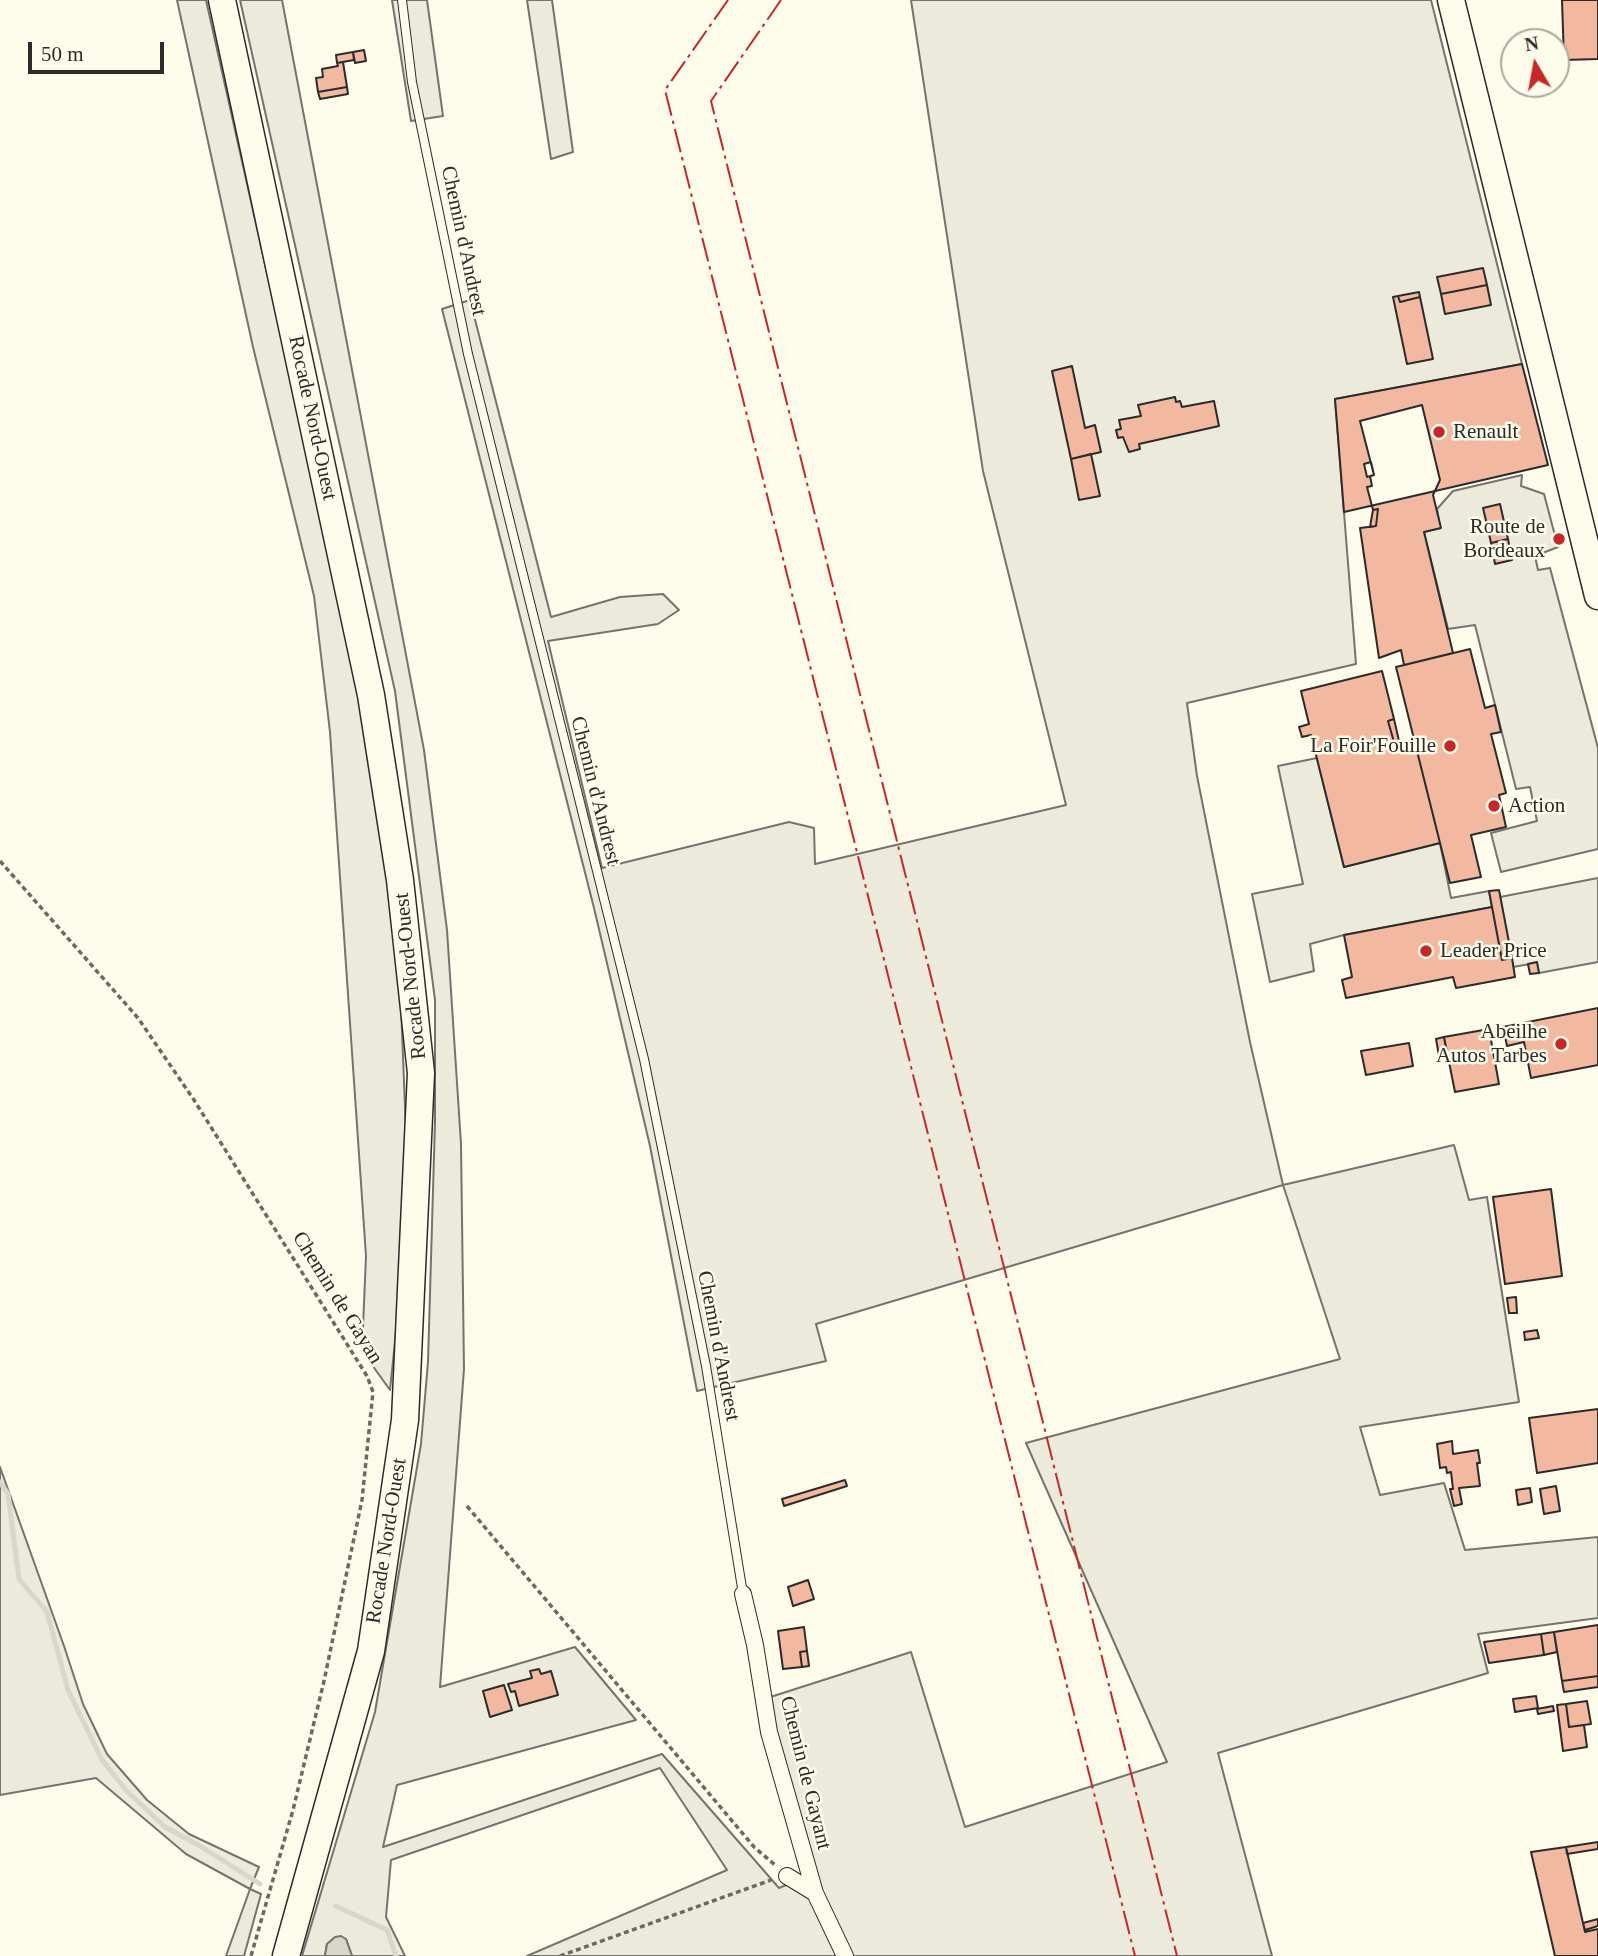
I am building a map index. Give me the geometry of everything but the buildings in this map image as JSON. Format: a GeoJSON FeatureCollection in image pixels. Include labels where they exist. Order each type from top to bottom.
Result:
{"type":"FeatureCollection","features":[{"type":"Feature","properties":{"kind":"main road","name":"Rocade Nord-Ouest"},"geometry":{"type":"LineString","coordinates":[[222,0],[371,695],[400,880],[421,1073],[405,1420],[373,1637],[286,1956]]}},
{"type":"Feature","properties":{"kind":"main road"},"geometry":{"type":"LineString","coordinates":[[1451,0],[1598,596]]}},
{"type":"Feature","properties":{"kind":"street","name":"Chemin de Gayant"},"geometry":{"type":"LineString","coordinates":[[743,1594],[755,1645],[769,1732],[815,1893],[845,1956]]}},
{"type":"Feature","properties":{"kind":"street"},"geometry":{"type":"LineString","coordinates":[[787,1876],[815,1893]]}},
{"type":"Feature","properties":{"kind":"lane","name":"Chemin d'Andrest"},"geometry":{"type":"LineString","coordinates":[[402,0],[412,82],[468,354],[644,1059],[706,1366],[743,1594]]}},
{"type":"Feature","properties":{"kind":"path","name":"Chemin de Gayan"},"geometry":{"type":"LineString","coordinates":[[0,861],[138,1018],[252,1192],[367,1376],[373,1392],[362,1500],[324,1681],[293,1810],[251,1956]]}},
{"type":"Feature","properties":{"kind":"path"},"geometry":{"type":"LineString","coordinates":[[467,1506],[754,1847],[787,1876],[560,1956]]}},
{"type":"Feature","properties":{"kind":"shaded area"},"geometry":{"type":"Polygon","coordinates":[[[177,0],[206,0],[354,663],[386,852],[401,1006],[407,1157],[400,1293],[390,1390],[362,1351],[366,1256],[330,732],[314,596],[253,347],[177,0]]]}},
{"type":"Feature","properties":{"kind":"shaded area"},"geometry":{"type":"Polygon","coordinates":[[[240,0],[282,0],[424,750],[447,930],[461,1144],[464,1369],[440,1687],[575,1647],[636,1720],[397,1785],[383,1847],[662,1754],[779,1888],[815,1873],[761,1700],[911,1652],[965,1827],[1167,1762],[1026,1443],[1340,1359],[1283,1185],[1454,1145],[1469,1200],[1487,1197],[1519,1402],[1360,1427],[1380,1495],[1444,1483],[1465,1550],[1598,1537],[1598,1618],[1478,1634],[1488,1673],[1218,1753],[1272,1956],[527,1956],[727,1870],[660,1768],[391,1860],[386,1917],[405,1956],[352,1956],[346,1939],[327,1944],[325,1956],[302,1956],[375,1712],[421,1444],[428,1362],[435,1122],[435,1000],[395,691],[240,0]]]}},
{"type":"Feature","properties":{"kind":"shaded area"},"geometry":{"type":"Polygon","coordinates":[[[392,0],[427,0],[443,116],[411,121],[392,0]]]}},
{"type":"Feature","properties":{"kind":"shaded area"},"geometry":{"type":"Polygon","coordinates":[[[527,0],[552,0],[573,152],[551,159],[527,0]]]}},
{"type":"Feature","properties":{"kind":"shaded area"},"geometry":{"type":"Polygon","coordinates":[[[911,0],[1431,0],[1522,364],[1335,399],[1356,664],[1187,703],[1197,776],[1250,1042],[1283,1185],[816,1324],[826,1361],[697,1391],[650,1146],[594,908],[442,309],[470,300],[551,617],[620,597],[663,594],[679,610],[658,624],[548,641],[602,868],[789,822],[814,828],[815,864],[1066,805],[983,471],[911,0]]]}},
{"type":"Feature","properties":{"kind":"shaded area"},"geometry":{"type":"Polygon","coordinates":[[[1522,475],[1521,486],[1544,494],[1558,547],[1535,556],[1538,570],[1550,568],[1598,748],[1598,849],[1501,872],[1491,833],[1537,821],[1530,787],[1516,789],[1475,625],[1448,629],[1424,532],[1440,528],[1437,509],[1453,491],[1522,475]]]}},
{"type":"Feature","properties":{"kind":"shaded area"},"geometry":{"type":"Polygon","coordinates":[[[1317,758],[1344,867],[1440,843],[1451,898],[1489,891],[1492,907],[1310,944],[1314,971],[1270,982],[1252,894],[1303,884],[1278,766],[1317,758]]]}},
{"type":"Feature","properties":{"kind":"shaded area"},"geometry":{"type":"Polygon","coordinates":[[[1598,878],[1598,962],[1539,973],[1536,963],[1513,967],[1500,897],[1598,878]]]}},
{"type":"Feature","properties":{"kind":"shaded area"},"geometry":{"type":"Polygon","coordinates":[[[0,1467],[83,1704],[107,1754],[147,1800],[189,1834],[259,1867],[250,1889],[186,1854],[96,1778],[0,1795],[0,1467]]]}},
{"type":"Feature","properties":{"kind":"shaded area"},"geometry":{"type":"Polygon","coordinates":[[[250,1889],[261,1894],[244,1956],[226,1956],[250,1889]]]}},
{"type":"Feature","properties":{"kind":"shaded area"},"geometry":{"type":"Polygon","coordinates":[[[335,1937],[346,1939],[352,1956],[325,1956],[327,1944],[335,1937]]]}},
{"type":"Feature","properties":{"kind":"waterway"},"geometry":{"type":"LineString","coordinates":[[0,1482],[8,1494],[19,1579],[47,1612],[68,1690],[102,1760],[126,1790],[165,1827],[260,1884]]}},
{"type":"Feature","properties":{"kind":"waterway"},"geometry":{"type":"LineString","coordinates":[[336,1906],[387,1930],[396,1956]]}},
{"type":"Feature","properties":{"kind":"power"},"geometry":{"type":"LineString","coordinates":[[728,0],[665,90],[1135,1956]]}},
{"type":"Feature","properties":{"kind":"power"},"geometry":{"type":"LineString","coordinates":[[781,0],[711,101],[1177,1956]]}},
{"type":"Feature","properties":{"kind":"place","name":"Renault"},"geometry":{"type":"Point","coordinates":[1439,432]}},
{"type":"Feature","properties":{"kind":"place","name":"Route de Bordeaux"},"geometry":{"type":"Point","coordinates":[1559,539]}},
{"type":"Feature","properties":{"kind":"place","name":"La Foir'Fouille"},"geometry":{"type":"Point","coordinates":[1450,746]}},
{"type":"Feature","properties":{"kind":"place","name":"Action"},"geometry":{"type":"Point","coordinates":[1494,806]}},
{"type":"Feature","properties":{"kind":"place","name":"Leader Price"},"geometry":{"type":"Point","coordinates":[1426,951]}},
{"type":"Feature","properties":{"kind":"place","name":"Abeilhe Autos Tarbes"},"geometry":{"type":"Point","coordinates":[1561,1044]}}]}
